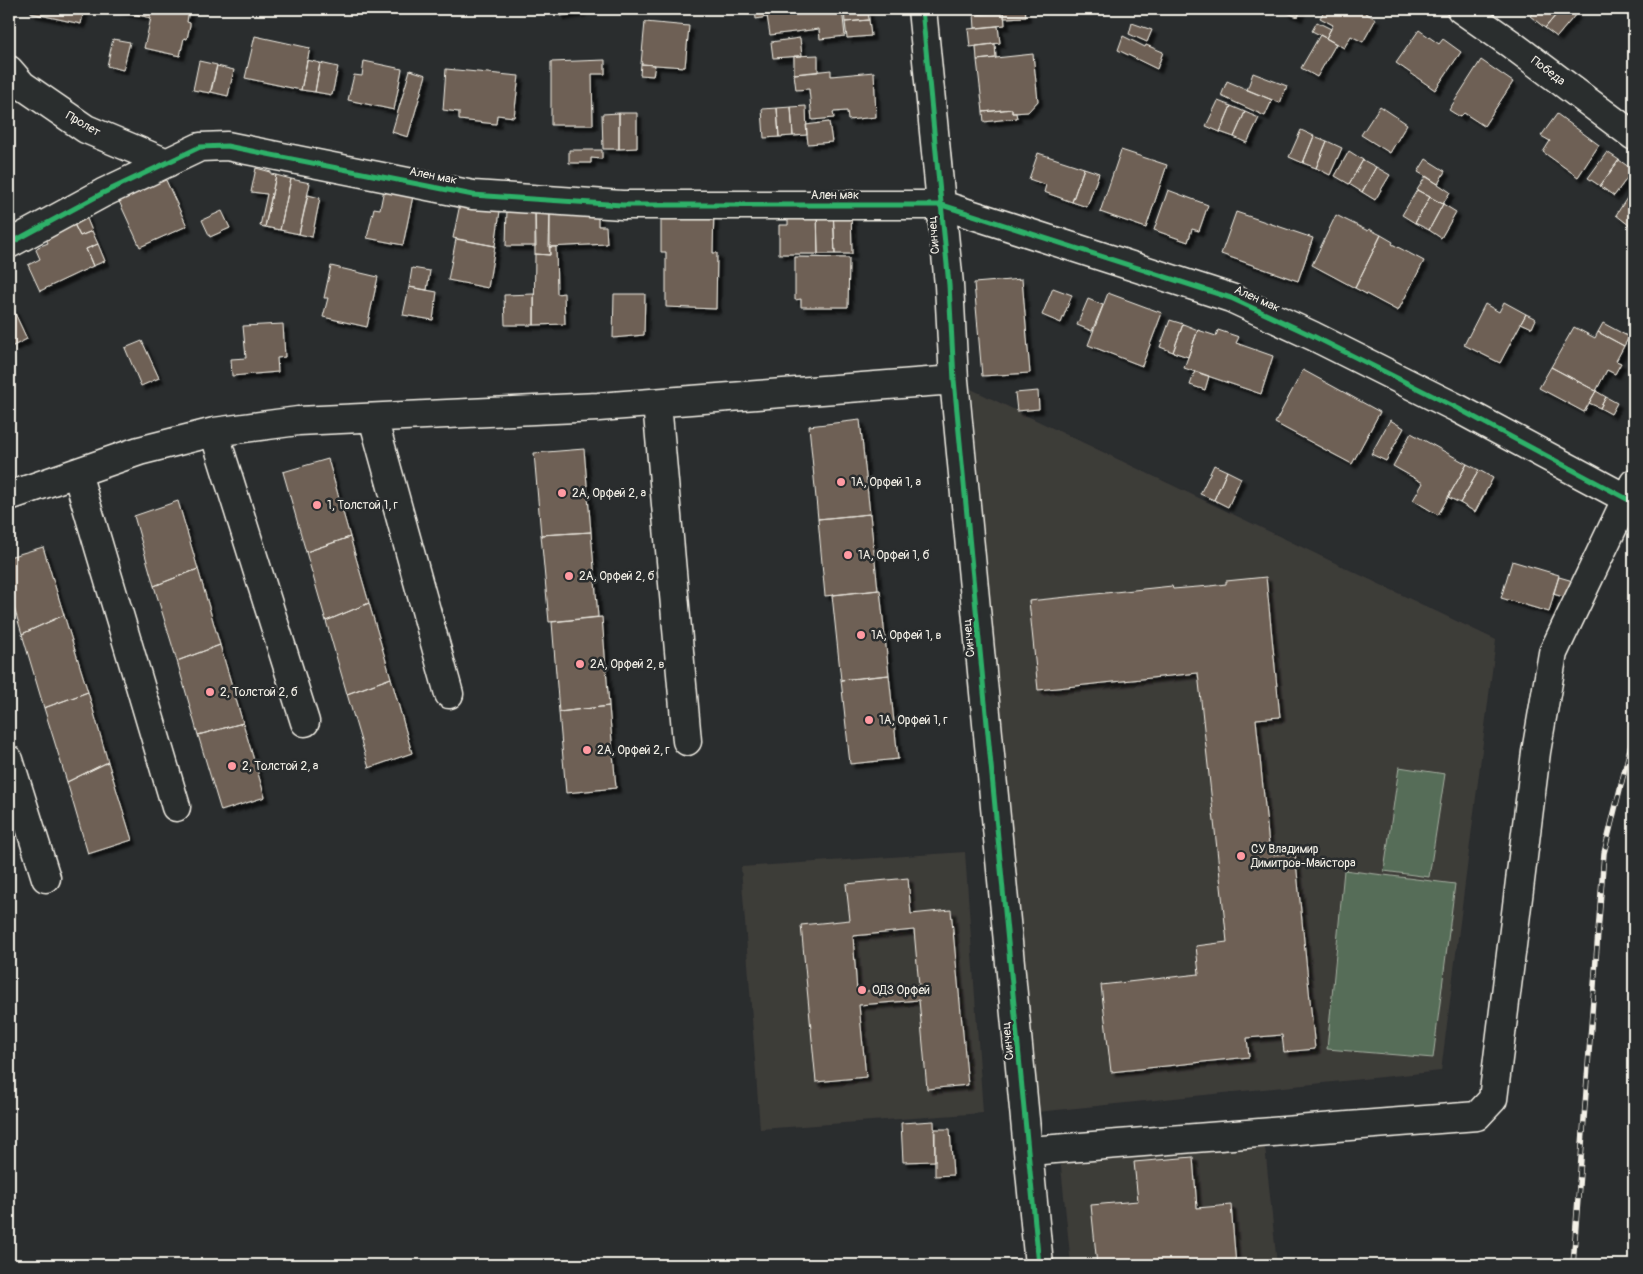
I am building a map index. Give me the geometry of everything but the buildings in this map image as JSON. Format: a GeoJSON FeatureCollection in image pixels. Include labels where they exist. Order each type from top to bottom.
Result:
{"type":"FeatureCollection","features":[{"type":"Feature","properties":{"kind":"street","name":"Синчец"},"geometry":{"type":"LineString","coordinates":[[922,9],[949,285],[954,380],[1040,1265]]}},
{"type":"Feature","properties":{"kind":"street","name":"Победа"},"geometry":{"type":"LineString","coordinates":[[1461,9],[1512,44],[1634,136]]}},
{"type":"Feature","properties":{"kind":"street","name":"Пролет"},"geometry":{"type":"LineString","coordinates":[[9,70],[22,85],[86,129],[167,163]]}},
{"type":"Feature","properties":{"kind":"street","name":"Ален мак"},"geometry":{"type":"LineString","coordinates":[[9,244],[103,193],[200,147],[227,146],[473,195],[622,205],[942,205],[1231,298],[1630,491]]}},
{"type":"Feature","properties":{"kind":"street"},"geometry":{"type":"LineString","coordinates":[[9,496],[139,451],[214,432],[298,421],[598,407],[954,380]]}},
{"type":"Feature","properties":{"kind":"street"},"geometry":{"type":"LineString","coordinates":[[657,402],[687,741]]}},
{"type":"Feature","properties":{"kind":"street"},"geometry":{"type":"LineString","coordinates":[[373,418],[449,694]]}},
{"type":"Feature","properties":{"kind":"street"},"geometry":{"type":"LineString","coordinates":[[214,432],[306,722]]}},
{"type":"Feature","properties":{"kind":"street"},"geometry":{"type":"LineString","coordinates":[[77,472],[176,807]]}},
{"type":"Feature","properties":{"kind":"street"},"geometry":{"type":"LineString","coordinates":[[1028,1151],[1477,1116],[1493,1099],[1536,752],[1553,653],[1630,491]]}},
{"type":"Feature","properties":{"kind":"street"},"geometry":{"type":"LineString","coordinates":[[9,760],[46,878]]}},
{"type":"Feature","properties":{"kind":"shaded area","name":"СУ Владимир Димитров-Майстора"},"geometry":{"type":"Polygon","coordinates":[[[971,389],[1496,640],[1441,1071],[1037,1112],[971,389]]]}},
{"type":"Feature","properties":{"kind":"shaded area","name":"ОДЗ Орфей"},"geometry":{"type":"Polygon","coordinates":[[[965,852],[983,1113],[760,1129],[741,867],[965,852]]]}},
{"type":"Feature","properties":{"kind":"shaded area"},"geometry":{"type":"Polygon","coordinates":[[[1264,1137],[1277,1265],[1071,1265],[1060,1157],[1264,1137]]]}},
{"type":"Feature","properties":{"kind":"green space"},"geometry":{"type":"Polygon","coordinates":[[[1399,767],[1445,774],[1429,877],[1384,871],[1399,767]]]}},
{"type":"Feature","properties":{"kind":"green space"},"geometry":{"type":"Polygon","coordinates":[[[1344,870],[1455,884],[1433,1058],[1327,1049],[1344,870]]]}},
{"type":"Feature","properties":{"kind":"railway"},"geometry":{"type":"LineString","coordinates":[[1573,1265],[1604,853],[1634,733]]}},
{"type":"Feature","properties":{"kind":"cycle path"},"geometry":{"type":"LineString","coordinates":[[922,9],[949,285],[954,380],[1039,1265]]}},
{"type":"Feature","properties":{"kind":"cycle path"},"geometry":{"type":"LineString","coordinates":[[9,244],[103,193],[200,147],[227,146],[473,195],[622,205],[942,205],[1231,298],[1313,336],[1457,408],[1627,499]]}},
{"type":"Feature","properties":{"kind":"place","name":"1А, Орфей 1, а"},"geometry":{"type":"Point","coordinates":[841,482]}},
{"type":"Feature","properties":{"kind":"place","name":"2А, Орфей 2, а"},"geometry":{"type":"Point","coordinates":[562,493]}},
{"type":"Feature","properties":{"kind":"place","name":"1, Толстой 1, г"},"geometry":{"type":"Point","coordinates":[317,505]}},
{"type":"Feature","properties":{"kind":"place","name":"1А, Орфей 1, б"},"geometry":{"type":"Point","coordinates":[848,555]}},
{"type":"Feature","properties":{"kind":"place","name":"2А, Орфей 2, б"},"geometry":{"type":"Point","coordinates":[569,576]}},
{"type":"Feature","properties":{"kind":"place","name":"1А, Орфей 1, в"},"geometry":{"type":"Point","coordinates":[861,635]}},
{"type":"Feature","properties":{"kind":"place","name":"2А, Орфей 2, в"},"geometry":{"type":"Point","coordinates":[580,664]}},
{"type":"Feature","properties":{"kind":"place","name":"2, Толстой 2, б"},"geometry":{"type":"Point","coordinates":[210,692]}},
{"type":"Feature","properties":{"kind":"place","name":"1А, Орфей 1, г"},"geometry":{"type":"Point","coordinates":[869,720]}},
{"type":"Feature","properties":{"kind":"place","name":"2А, Орфей 2, г"},"geometry":{"type":"Point","coordinates":[587,750]}},
{"type":"Feature","properties":{"kind":"place","name":"2, Толстой 2, а"},"geometry":{"type":"Point","coordinates":[232,766]}},
{"type":"Feature","properties":{"kind":"place","name":"СУ Владимир Димитров-Майстора"},"geometry":{"type":"Point","coordinates":[1241,856]}},
{"type":"Feature","properties":{"kind":"place","name":"ОДЗ Орфей"},"geometry":{"type":"Point","coordinates":[862,990]}}]}
